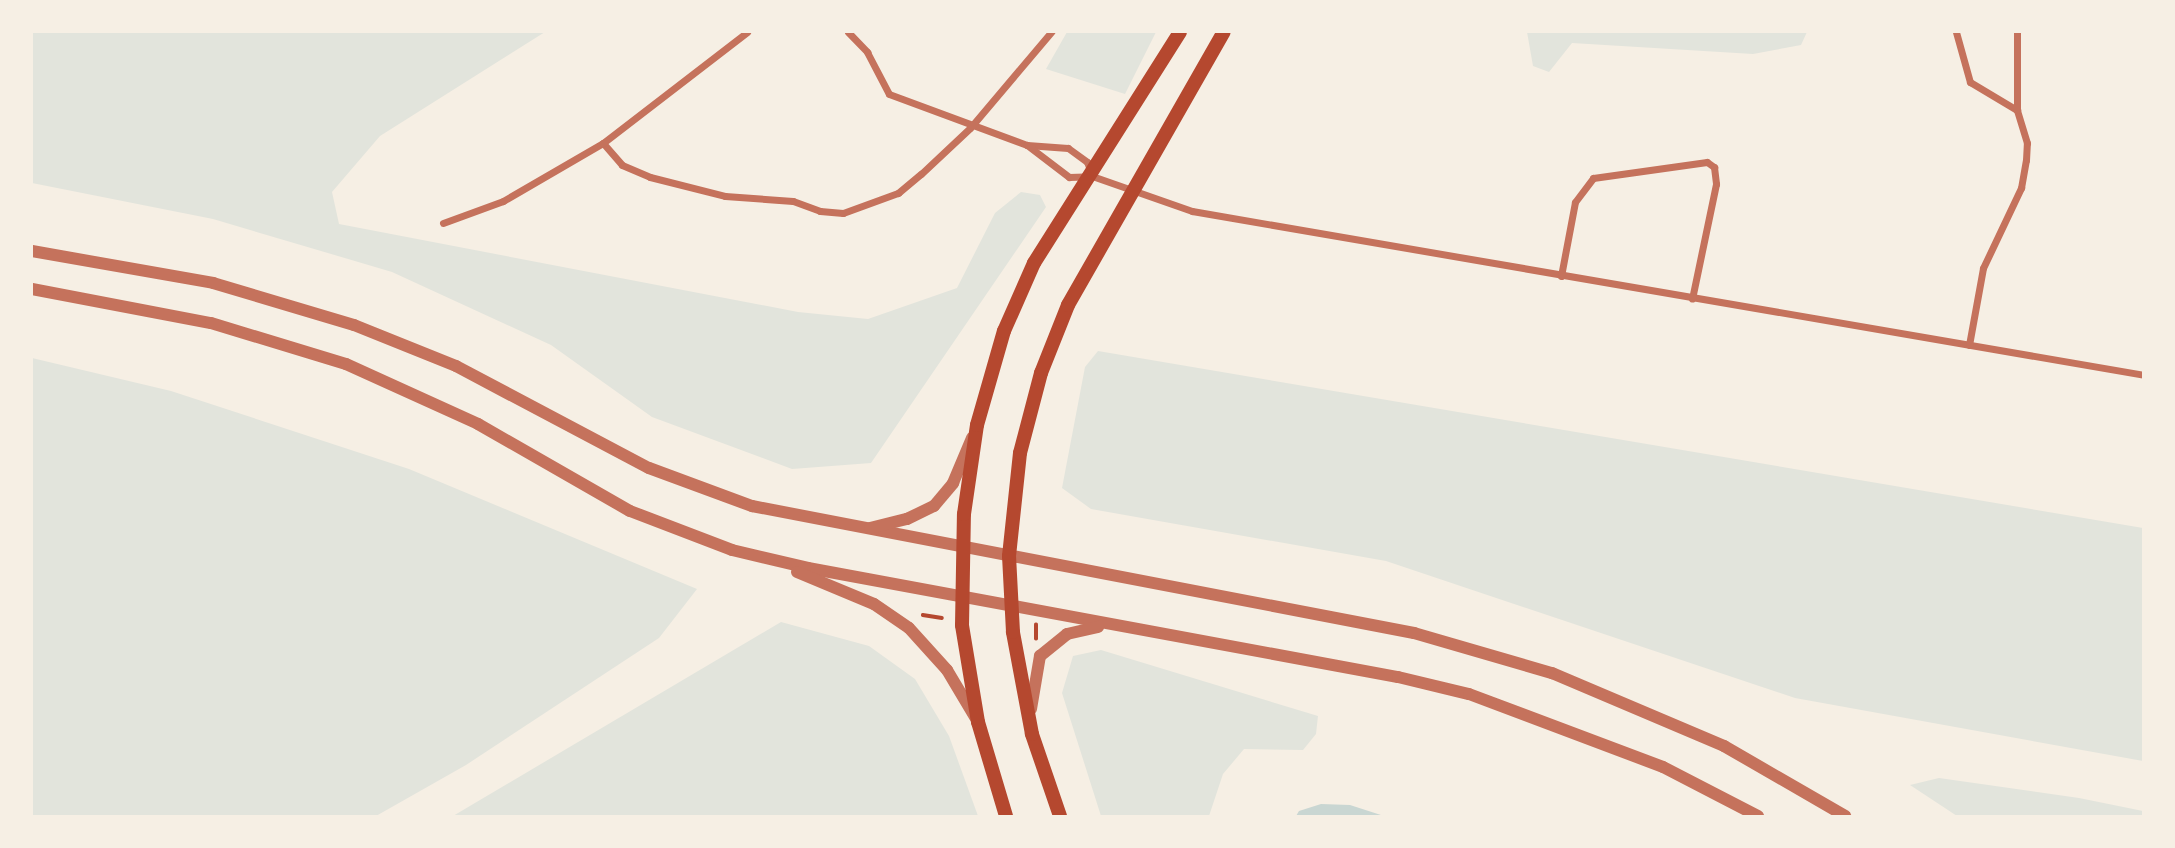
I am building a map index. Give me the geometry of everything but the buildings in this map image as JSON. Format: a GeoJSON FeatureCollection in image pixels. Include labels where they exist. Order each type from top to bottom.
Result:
{"type":"FeatureCollection","features":[{"type":"Feature","properties":{"kind":"main road"},"geometry":{"type":"LineString","coordinates":[[1006,817],[978,722],[961,596],[962,547],[976,425],[1018,296],[1052,231],[1092,176],[1180,32]]}},
{"type":"Feature","properties":{"kind":"main road"},"geometry":{"type":"LineString","coordinates":[[1060,817],[1032,734],[1010,606],[1009,556],[1020,453],[1041,373],[1084,272],[1224,32]]}},
{"type":"Feature","properties":{"kind":"street"},"geometry":{"type":"LineString","coordinates":[[443,223],[503,201],[603,143],[747,32]]}},
{"type":"Feature","properties":{"kind":"street"},"geometry":{"type":"LineString","coordinates":[[848,32],[867,52],[889,94],[970,128],[1027,145],[1068,148],[1087,162],[1092,176]]}},
{"type":"Feature","properties":{"kind":"street"},"geometry":{"type":"LineString","coordinates":[[603,143],[622,165],[650,177],[725,196],[793,201],[843,213],[898,193],[970,128],[1051,32]]}},
{"type":"Feature","properties":{"kind":"street"},"geometry":{"type":"LineString","coordinates":[[1955,32],[1970,82],[2017,110]]}},
{"type":"Feature","properties":{"kind":"street"},"geometry":{"type":"LineString","coordinates":[[1969,345],[1983,268],[2021,188],[2027,143],[2017,110],[2017,32]]}},
{"type":"Feature","properties":{"kind":"street"},"geometry":{"type":"LineString","coordinates":[[1027,145],[1069,177],[1092,176],[1192,211],[2144,375]]}},
{"type":"Feature","properties":{"kind":"street"},"geometry":{"type":"LineString","coordinates":[[1561,276],[1575,202],[1593,178],[1707,162],[1714,166],[1716,184],[1692,299]]}},
{"type":"Feature","properties":{"kind":"street"},"geometry":{"type":"LineString","coordinates":[[32,251],[213,284],[319,313],[456,366],[684,484],[788,516],[1414,633],[1552,673],[1724,746],[1845,817]]}},
{"type":"Feature","properties":{"kind":"street"},"geometry":{"type":"LineString","coordinates":[[32,289],[222,326],[346,364],[478,424],[639,515],[764,559],[874,604],[909,628],[947,670],[978,722]]}},
{"type":"Feature","properties":{"kind":"street"},"geometry":{"type":"LineString","coordinates":[[862,529],[921,514],[944,497],[976,425]]}},
{"type":"Feature","properties":{"kind":"street"},"geometry":{"type":"LineString","coordinates":[[764,559],[1374,672],[1469,694],[1663,767],[1758,817]]}},
{"type":"Feature","properties":{"kind":"street"},"geometry":{"type":"LineString","coordinates":[[1032,734],[1031,697],[1040,656],[1067,634],[1116,625]]}},
{"type":"Feature","properties":{"kind":"path"},"geometry":{"type":"LineString","coordinates":[[923,615],[925,603]]}},
{"type":"Feature","properties":{"kind":"path"},"geometry":{"type":"LineString","coordinates":[[916,620],[923,615],[942,618]]}},
{"type":"Feature","properties":{"kind":"path"},"geometry":{"type":"LineString","coordinates":[[1036,625],[1036,639]]}},
{"type":"Feature","properties":{"kind":"shaded area"},"geometry":{"type":"Polygon","coordinates":[[[32,32],[545,32],[380,136],[332,192],[339,224],[798,312],[868,319],[957,288],[995,213],[1021,192],[1040,195],[1046,207],[871,463],[792,469],[652,417],[551,345],[392,272],[213,219],[32,183],[32,32]]]}},
{"type":"Feature","properties":{"kind":"shaded area"},"geometry":{"type":"Polygon","coordinates":[[[1067,32],[1156,32],[1125,94],[1046,69],[1067,32]]]}},
{"type":"Feature","properties":{"kind":"shaded area"},"geometry":{"type":"Polygon","coordinates":[[[1527,32],[1807,32],[1801,45],[1753,54],[1572,43],[1549,72],[1533,66],[1527,32]]]}},
{"type":"Feature","properties":{"kind":"shaded area"},"geometry":{"type":"Polygon","coordinates":[[[1098,351],[2143,528],[2143,761],[1795,698],[1386,561],[1091,509],[1062,488],[1085,367],[1098,351]]]}},
{"type":"Feature","properties":{"kind":"shaded area"},"geometry":{"type":"Polygon","coordinates":[[[32,358],[171,391],[409,469],[697,589],[659,638],[466,765],[376,816],[32,816],[32,358]]]}},
{"type":"Feature","properties":{"kind":"shaded area"},"geometry":{"type":"Polygon","coordinates":[[[781,622],[869,646],[915,679],[949,736],[978,816],[453,816],[781,622]]]}},
{"type":"Feature","properties":{"kind":"shaded area"},"geometry":{"type":"Polygon","coordinates":[[[1101,650],[1318,716],[1316,734],[1303,750],[1244,749],[1223,774],[1209,816],[1101,816],[1062,693],[1073,656],[1101,650]]]}},
{"type":"Feature","properties":{"kind":"shaded area"},"geometry":{"type":"Polygon","coordinates":[[[1939,778],[2079,798],[2143,811],[2143,816],[1957,816],[1910,785],[1939,778]]]}},
{"type":"Feature","properties":{"kind":"shaded area"},"geometry":{"type":"Polygon","coordinates":[[[1321,804],[1350,805],[1384,816],[1296,816],[1299,811],[1321,804]]]}}]}
